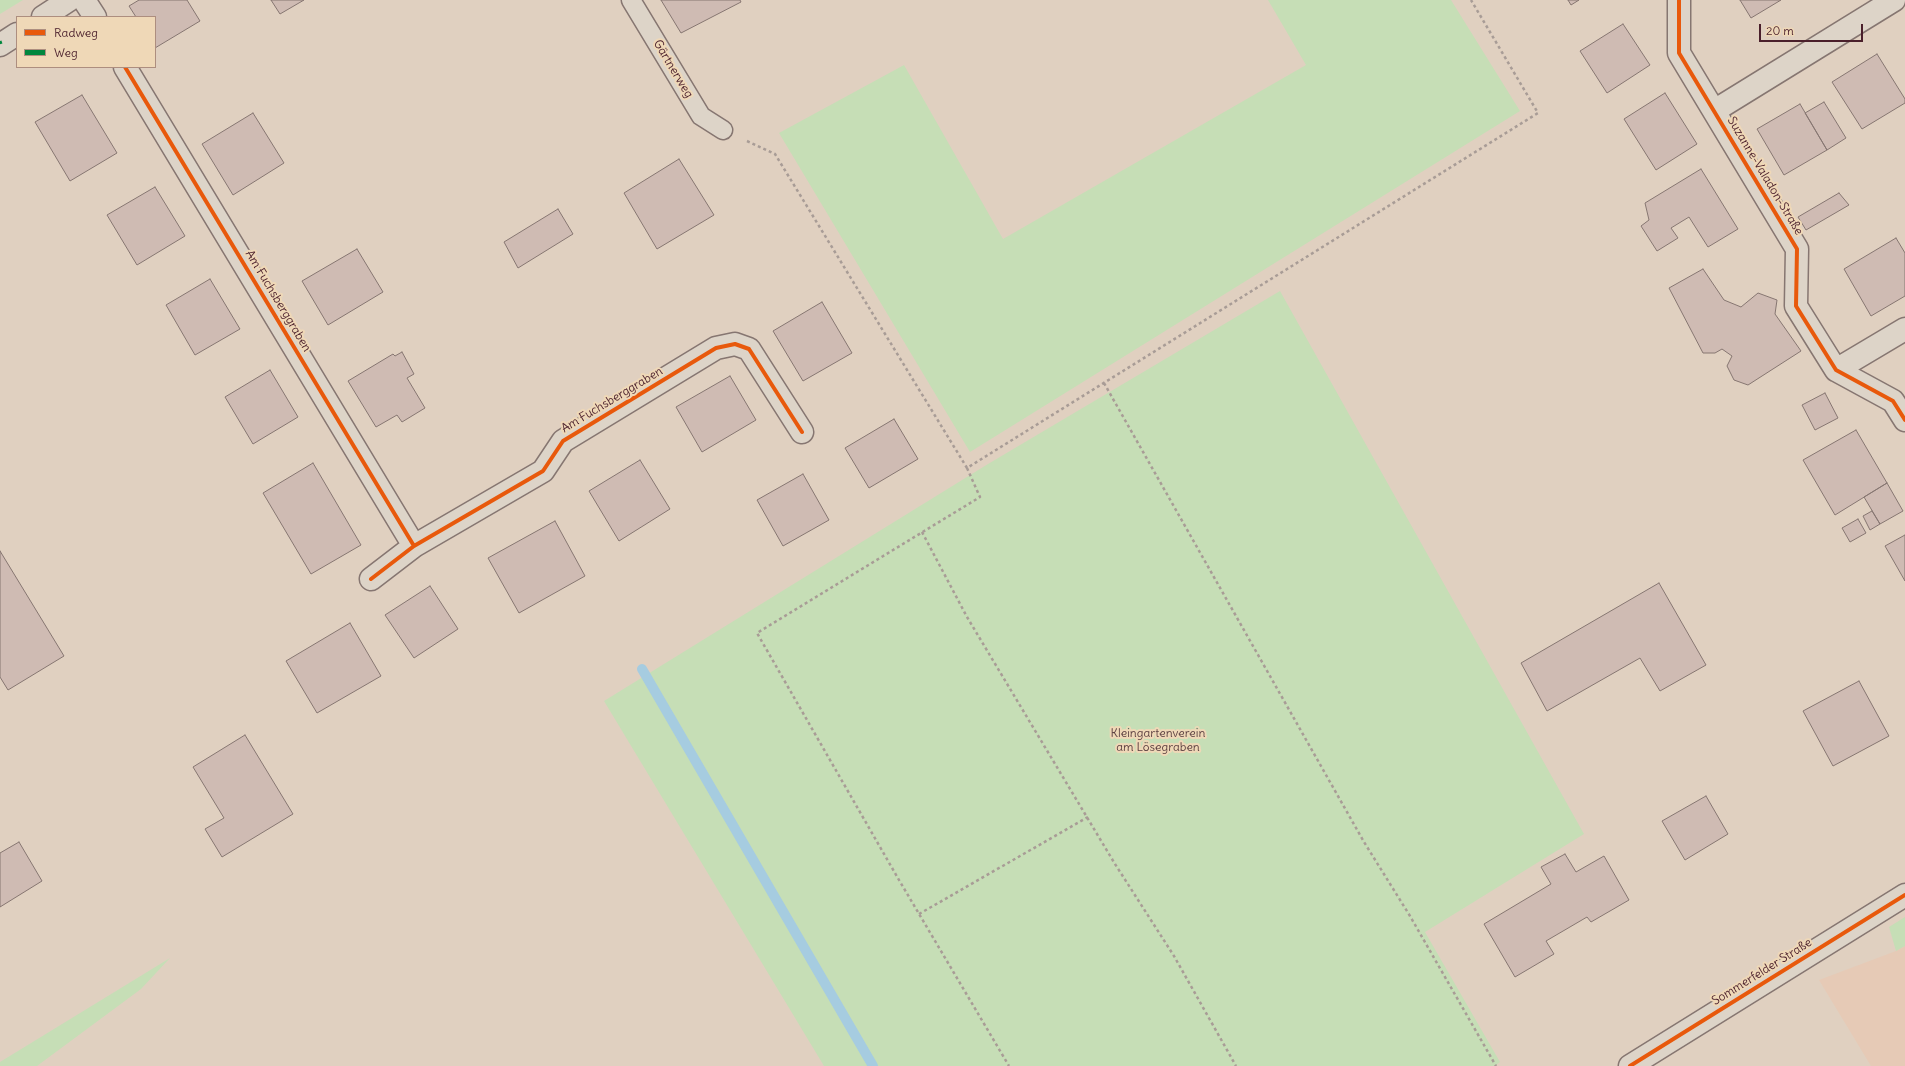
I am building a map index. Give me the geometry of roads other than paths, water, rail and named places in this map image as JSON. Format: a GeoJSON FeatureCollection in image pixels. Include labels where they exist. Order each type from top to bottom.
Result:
{"type":"FeatureCollection","features":[{"type":"Feature","properties":{"kind":"street"},"geometry":{"type":"LineString","coordinates":[[45,16],[69,0]]}},
{"type":"Feature","properties":{"kind":"street"},"geometry":{"type":"LineString","coordinates":[[84,0],[94,16]]}},
{"type":"Feature","properties":{"kind":"street","name":"Suzanne-Valadon-Straße"},"geometry":{"type":"LineString","coordinates":[[1679,0],[1678,53],[1797,249],[1796,306],[1836,370],[1893,402],[1905,420]]}},
{"type":"Feature","properties":{"kind":"street"},"geometry":{"type":"LineString","coordinates":[[1714,111],[1894,0]]}},
{"type":"Feature","properties":{"kind":"street"},"geometry":{"type":"LineString","coordinates":[[0,45],[16,35]]}},
{"type":"Feature","properties":{"kind":"street","name":"Am Fuchsberggraben"},"geometry":{"type":"LineString","coordinates":[[126,68],[414,546]]}},
{"type":"Feature","properties":{"kind":"street"},"geometry":{"type":"LineString","coordinates":[[1836,370],[1905,328]]}},
{"type":"Feature","properties":{"kind":"street","name":"Am Fuchsberggraben"},"geometry":{"type":"LineString","coordinates":[[370,579],[414,546],[543,471],[563,441],[716,348],[734,344],[749,349],[802,432]]}},
{"type":"Feature","properties":{"kind":"street","name":"Sommerfelder Straße"},"geometry":{"type":"LineString","coordinates":[[1630,1066],[1905,895]]}},
{"type":"Feature","properties":{"kind":"lane","name":"Gärtnerweg"},"geometry":{"type":"LineString","coordinates":[[631,0],[701,116],[723,130]]}},
{"type":"Feature","properties":{"kind":"waterway"},"geometry":{"type":"LineString","coordinates":[[642,669],[873,1066]]}},
{"type":"Feature","properties":{"kind":"park label","name":"Kleingartenverein am Lösegraben"},"geometry":{"type":"Point","coordinates":[1158,741]}}]}
